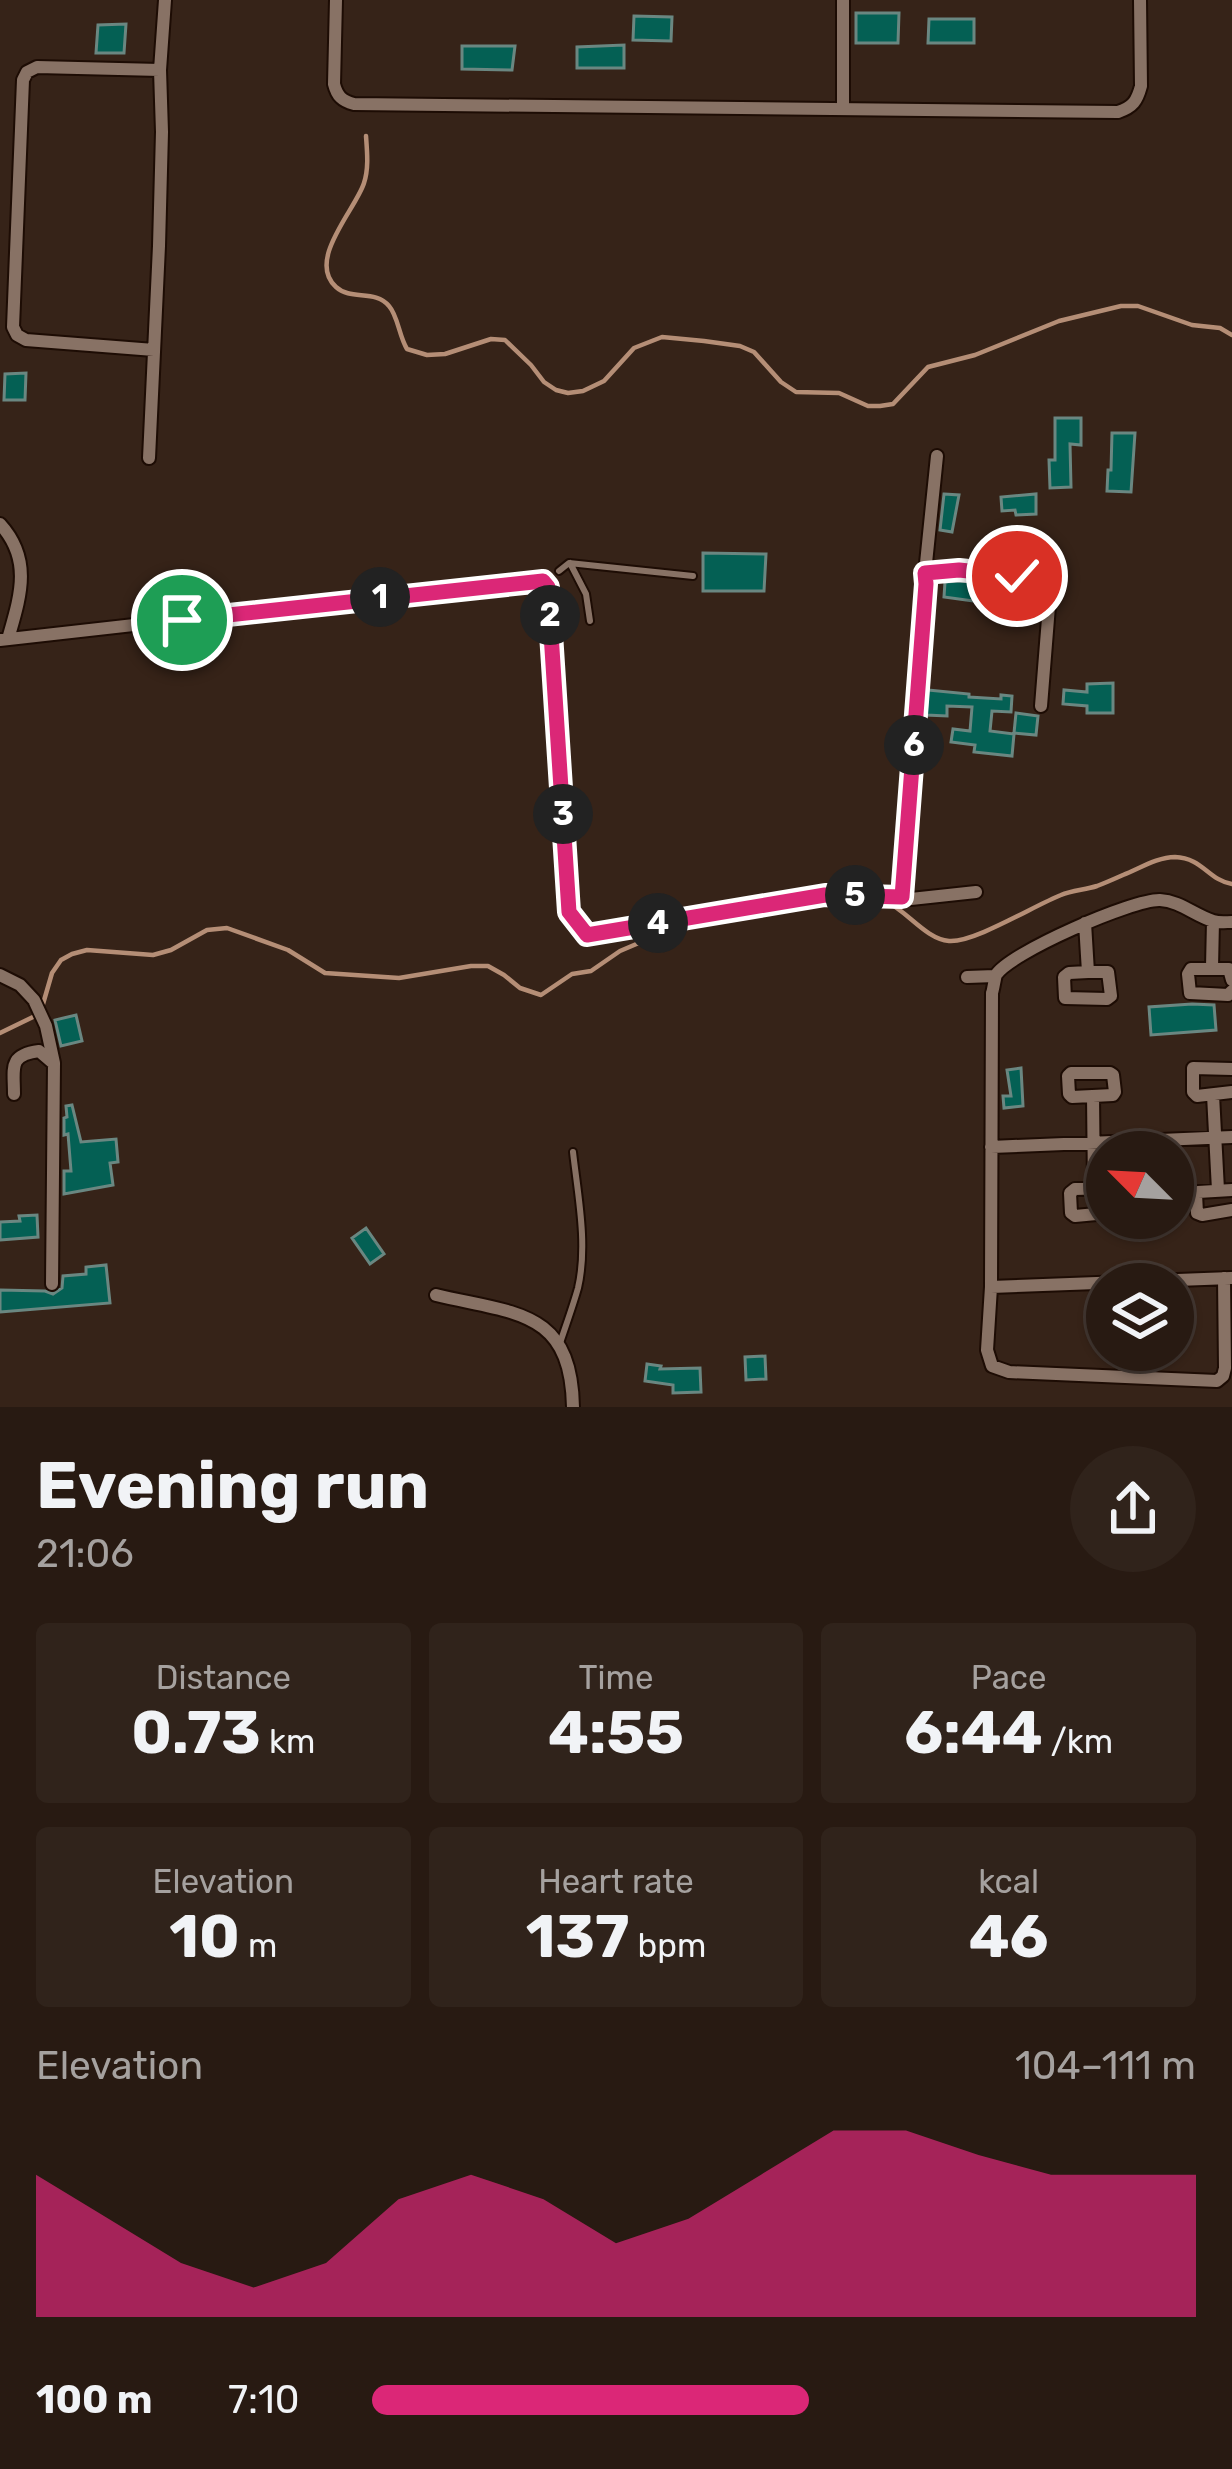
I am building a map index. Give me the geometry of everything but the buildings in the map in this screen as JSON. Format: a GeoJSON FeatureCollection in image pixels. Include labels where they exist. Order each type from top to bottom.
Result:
{"type":"FeatureCollection","features":[{"type":"Feature","properties":{"kind":"street"},"geometry":{"type":"LineString","coordinates":[[149,458],[166,0]]}},
{"type":"Feature","properties":{"kind":"street"},"geometry":{"type":"LineString","coordinates":[[336,0],[334,84],[337,94],[354,104],[1118,112],[1131,107],[1141,86],[1140,0]]}},
{"type":"Feature","properties":{"kind":"street"},"geometry":{"type":"LineString","coordinates":[[843,0],[843,108]]}},
{"type":"Feature","properties":{"kind":"street"},"geometry":{"type":"LineString","coordinates":[[154,350],[26,340],[13,327],[27,72],[37,67],[160,70]]}},
{"type":"Feature","properties":{"kind":"street"},"geometry":{"type":"LineString","coordinates":[[902,897],[937,456]]}},
{"type":"Feature","properties":{"kind":"street"},"geometry":{"type":"LineString","coordinates":[[0,524],[19,550],[22,567],[20,591],[4,639],[547,580],[569,912],[587,935],[825,895],[911,899],[976,892]]}},
{"type":"Feature","properties":{"kind":"street"},"geometry":{"type":"LineString","coordinates":[[925,573],[959,570],[1051,581],[1041,706]]}},
{"type":"Feature","properties":{"kind":"street"},"geometry":{"type":"LineString","coordinates":[[991,1287],[1228,1278],[1223,1376],[1217,1381],[1009,1372],[992,1366],[987,1350],[992,994],[995,976],[1006,965],[1085,923],[1138,904],[1159,900],[1213,921],[1232,922]]}},
{"type":"Feature","properties":{"kind":"street"},"geometry":{"type":"LineString","coordinates":[[1212,967],[1213,921]]}},
{"type":"Feature","properties":{"kind":"street"},"geometry":{"type":"LineString","coordinates":[[1085,923],[1088,972]]}},
{"type":"Feature","properties":{"kind":"street"},"geometry":{"type":"LineString","coordinates":[[1232,980],[1229,969],[1191,969],[1188,974],[1190,993],[1232,991]]}},
{"type":"Feature","properties":{"kind":"street"},"geometry":{"type":"LineString","coordinates":[[0,975],[20,985],[34,1000],[54,1063],[52,1284]]}},
{"type":"Feature","properties":{"kind":"street"},"geometry":{"type":"LineString","coordinates":[[967,977],[995,976]]}},
{"type":"Feature","properties":{"kind":"street"},"geometry":{"type":"LineString","coordinates":[[14,1094],[14,1064],[20,1056],[39,1051],[54,1063]]}},
{"type":"Feature","properties":{"kind":"street"},"geometry":{"type":"LineString","coordinates":[[1232,1069],[1193,1069],[1196,1096],[1232,1092]]}},
{"type":"Feature","properties":{"kind":"street"},"geometry":{"type":"LineString","coordinates":[[1214,1095],[1225,1138],[1225,1190],[1198,1192],[1197,1213],[1232,1210]]}},
{"type":"Feature","properties":{"kind":"street"},"geometry":{"type":"LineString","coordinates":[[1093,1096],[1094,1131]]}},
{"type":"Feature","properties":{"kind":"street"},"geometry":{"type":"LineString","coordinates":[[1194,1139],[1225,1138]]}},
{"type":"Feature","properties":{"kind":"street"},"geometry":{"type":"LineString","coordinates":[[992,1147],[1086,1143]]}},
{"type":"Feature","properties":{"kind":"street"},"geometry":{"type":"LineString","coordinates":[[1086,1189],[1070,1193],[1071,1213],[1086,1215]]}},
{"type":"Feature","properties":{"kind":"street"},"geometry":{"type":"LineString","coordinates":[[436,1295],[521,1316],[548,1330],[560,1343],[573,1385],[573,1407]]}},
{"type":"Feature","properties":{"kind":"lane"},"geometry":{"type":"LineString","coordinates":[[1002,574],[1006,543]]}},
{"type":"Feature","properties":{"kind":"lane"},"geometry":{"type":"LineString","coordinates":[[559,572],[569,563],[693,576]]}},
{"type":"Feature","properties":{"kind":"lane"},"geometry":{"type":"LineString","coordinates":[[569,563],[586,594],[590,621]]}},
{"type":"Feature","properties":{"kind":"lane"},"geometry":{"type":"LineString","coordinates":[[560,1343],[579,1285],[581,1228],[573,1152]]}},
{"type":"Feature","properties":{"kind":"waterway"},"geometry":{"type":"LineString","coordinates":[[366,136],[364,183],[327,263],[328,276],[336,287],[389,306],[407,349],[445,354],[491,339],[505,340],[544,382],[568,393],[604,381],[634,348],[662,337],[740,346],[754,352],[796,392],[839,393],[868,406],[880,406],[893,404],[928,367],[975,355],[1059,321],[1121,306],[1138,306],[1232,335]]}},
{"type":"Feature","properties":{"kind":"waterway"},"geometry":{"type":"LineString","coordinates":[[887,902],[949,941],[973,936],[1061,895],[1168,858],[1185,858],[1232,884]]}},
{"type":"Feature","properties":{"kind":"waterway"},"geometry":{"type":"LineString","coordinates":[[0,1033],[33,1017],[43,1004],[52,973],[72,954],[87,950],[153,955],[207,930],[227,928],[288,950],[325,973],[399,978],[488,966],[520,988],[541,995],[572,974],[591,971],[620,951],[681,925]]}},
{"type":"Feature","properties":{"kind":"route"},"geometry":{"type":"LineString","coordinates":[[182,620],[543,581],[548,587],[569,912],[587,935],[825,895],[902,897],[925,573],[959,570],[1017,576]]}}]}
